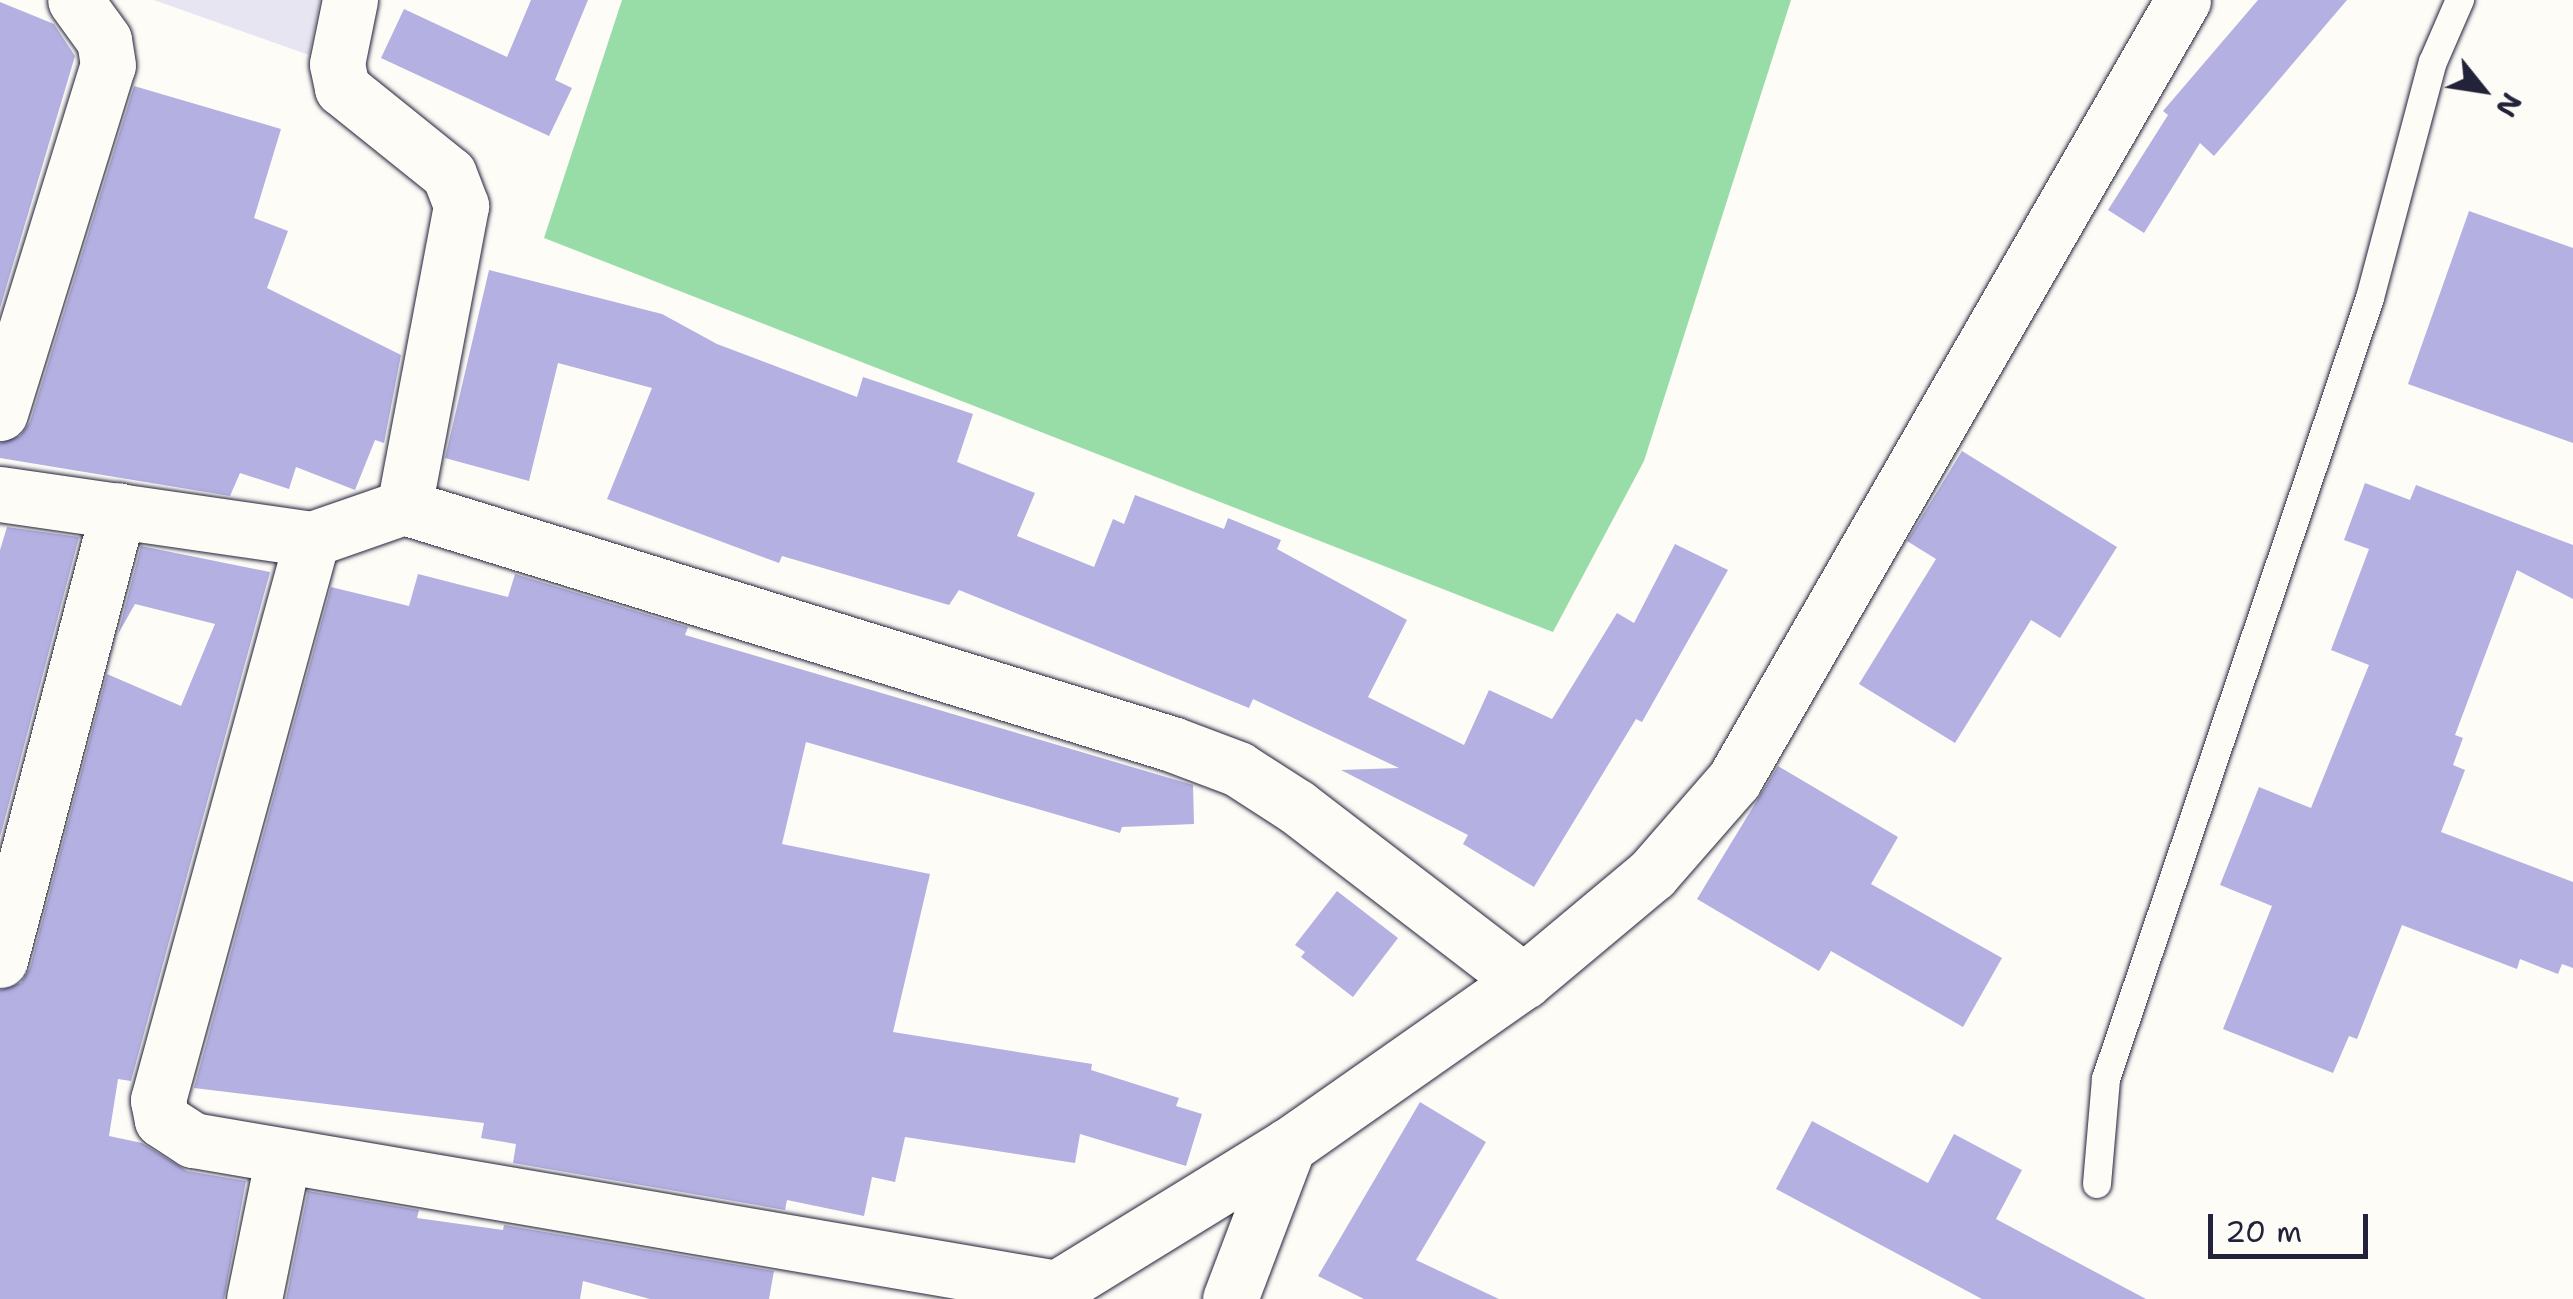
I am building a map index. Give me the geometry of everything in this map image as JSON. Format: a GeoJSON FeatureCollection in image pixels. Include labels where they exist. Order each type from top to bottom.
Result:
{"type":"FeatureCollection","features":[{"type":"Feature","properties":{"kind":"street"},"geometry":{"type":"LineString","coordinates":[[0,413],[108,64],[104,40],[75,0]]}},
{"type":"Feature","properties":{"kind":"street"},"geometry":{"type":"LineString","coordinates":[[350,0],[337,64],[342,88],[448,174],[460,206],[404,507]]}},
{"type":"Feature","properties":{"kind":"street"},"geometry":{"type":"LineString","coordinates":[[312,539],[158,1100],[162,1120],[193,1140],[1048,1294],[1288,1146],[1524,981],[1652,874],[1734,780],[2182,0]]}},
{"type":"Feature","properties":{"kind":"street"},"geometry":{"type":"LineString","coordinates":[[0,494],[312,539],[404,507],[1172,744],[1238,770],[1524,981]]}},
{"type":"Feature","properties":{"kind":"street"},"geometry":{"type":"LineString","coordinates":[[0,960],[118,510]]}},
{"type":"Feature","properties":{"kind":"street"},"geometry":{"type":"LineString","coordinates":[[1230,1299],[1288,1146]]}},
{"type":"Feature","properties":{"kind":"street"},"geometry":{"type":"LineString","coordinates":[[254,1299],[283,1156]]}},
{"type":"Feature","properties":{"kind":"lane"},"geometry":{"type":"LineString","coordinates":[[2097,1184],[2106,1079],[2370,298],[2433,62],[2460,0]]}},
{"type":"Feature","properties":{"kind":"shaded area"},"geometry":{"type":"Polygon","coordinates":[[[154,0],[320,0],[309,55],[154,0]]]}},
{"type":"Feature","properties":{"kind":"green space"},"geometry":{"type":"Polygon","coordinates":[[[622,0],[1791,0],[1644,461],[1553,632],[544,238],[622,0]]]}},
{"type":"Feature","properties":{"kind":"building"},"geometry":{"type":"Polygon","coordinates":[[[531,0],[588,0],[555,80],[572,88],[549,136],[381,58],[404,9],[507,57],[531,0]]]}},
{"type":"Feature","properties":{"kind":"building"},"geometry":{"type":"Polygon","coordinates":[[[2258,0],[2347,0],[2214,156],[2200,143],[2144,233],[2108,210],[2168,115],[2163,111],[2258,0]]]}},
{"type":"Feature","properties":{"kind":"building"},"geometry":{"type":"Polygon","coordinates":[[[0,2],[54,24],[75,56],[0,308],[0,2]]]}},
{"type":"Feature","properties":{"kind":"building"},"geometry":{"type":"Polygon","coordinates":[[[134,86],[281,129],[254,218],[288,231],[267,288],[401,355],[384,443],[375,440],[355,490],[296,467],[289,489],[240,473],[230,496],[0,458],[0,443],[20,436],[30,422],[134,86]]]}},
{"type":"Feature","properties":{"kind":"building"},"geometry":{"type":"Polygon","coordinates":[[[2469,211],[2573,248],[2573,443],[2408,384],[2469,211]]]}},
{"type":"Feature","properties":{"kind":"building"},"geometry":{"type":"Polygon","coordinates":[[[489,270],[662,314],[717,344],[857,397],[863,377],[973,414],[957,462],[1035,493],[1017,536],[1094,567],[1113,519],[1124,524],[1135,495],[1224,529],[1228,518],[1281,540],[1277,549],[1407,620],[1368,697],[1464,745],[1489,690],[1552,719],[1617,613],[1634,623],[1675,544],[1728,570],[1642,722],[1636,719],[1534,887],[1463,844],[1468,835],[1341,770],[1399,768],[1253,699],[1249,708],[959,590],[949,605],[782,556],[779,563],[607,499],[652,388],[558,363],[529,481],[445,458],[489,270]]]}},
{"type":"Feature","properties":{"kind":"building"},"geometry":{"type":"Polygon","coordinates":[[[1962,451],[2117,547],[2060,638],[2031,620],[1955,743],[1859,684],[1936,559],[1907,541],[1962,451]]]}},
{"type":"Feature","properties":{"kind":"building"},"geometry":{"type":"Polygon","coordinates":[[[2365,483],[2410,500],[2416,485],[2573,545],[2573,599],[2517,570],[2455,735],[2463,738],[2453,765],[2465,770],[2441,832],[2573,882],[2573,968],[2562,964],[2558,974],[2520,959],[2517,969],[2402,925],[2357,1039],[2349,1036],[2333,1073],[2223,1029],[2272,906],[2220,885],[2259,787],[2311,808],[2369,665],[2331,650],[2369,549],[2344,540],[2365,483]]]}},
{"type":"Feature","properties":{"kind":"building"},"geometry":{"type":"Polygon","coordinates":[[[7,527],[79,537],[0,837],[0,550],[7,527]]]}},
{"type":"Feature","properties":{"kind":"building"},"geometry":{"type":"Polygon","coordinates":[[[141,546],[270,572],[131,1081],[118,1079],[109,1136],[142,1143],[187,1171],[246,1181],[224,1299],[0,1299],[0,990],[21,983],[30,968],[107,674],[181,706],[215,624],[135,604],[118,634],[141,546]]]}},
{"type":"Feature","properties":{"kind":"building"},"geometry":{"type":"Polygon","coordinates":[[[418,574],[508,597],[515,574],[688,627],[685,635],[1193,785],[1194,824],[1122,827],[1120,833],[806,742],[782,844],[930,874],[893,1032],[1092,1064],[1091,1070],[1179,1098],[1176,1106],[1202,1114],[1186,1166],[1080,1134],[1075,1163],[905,1137],[895,1182],[872,1177],[864,1216],[787,1200],[785,1210],[513,1163],[516,1144],[481,1138],[484,1123],[194,1088],[331,587],[409,606],[418,574]]]}},
{"type":"Feature","properties":{"kind":"building"},"geometry":{"type":"Polygon","coordinates":[[[1778,766],[1898,837],[1871,884],[2002,958],[1963,1027],[1831,951],[1819,971],[1697,899],[1778,766]]]}},
{"type":"Feature","properties":{"kind":"building"},"geometry":{"type":"Polygon","coordinates":[[[1337,891],[1398,938],[1353,997],[1301,957],[1305,952],[1295,945],[1337,891]]]}},
{"type":"Feature","properties":{"kind":"building"},"geometry":{"type":"Polygon","coordinates":[[[1420,1102],[1486,1142],[1416,1260],[1499,1299],[1364,1299],[1318,1276],[1420,1102]]]}},
{"type":"Feature","properties":{"kind":"building"},"geometry":{"type":"Polygon","coordinates":[[[1812,1121],[1928,1183],[1954,1134],[2022,1170],[1996,1219],[2146,1299],[1982,1299],[1776,1189],[1812,1121]]]}},
{"type":"Feature","properties":{"kind":"building"},"geometry":{"type":"Polygon","coordinates":[[[308,1191],[419,1210],[417,1218],[503,1230],[504,1225],[774,1271],[769,1299],[650,1299],[583,1281],[580,1299],[286,1299],[308,1191]]]}}]}
